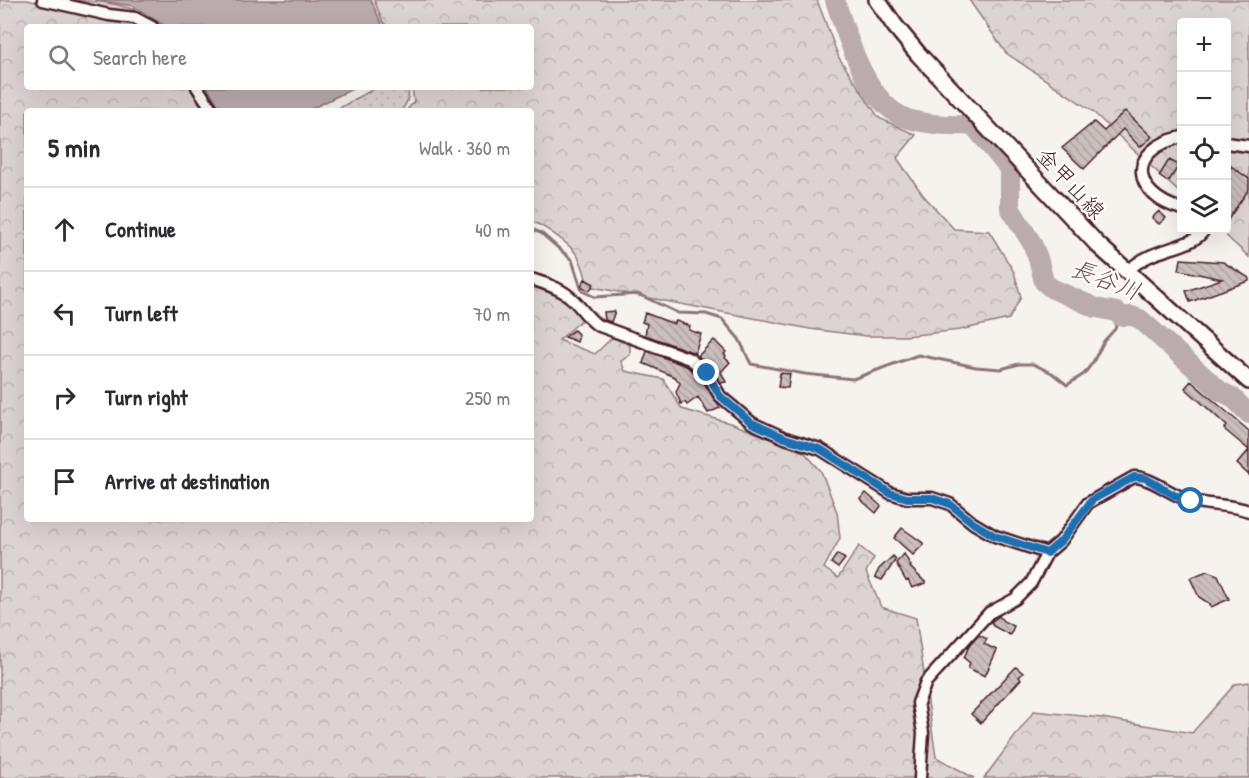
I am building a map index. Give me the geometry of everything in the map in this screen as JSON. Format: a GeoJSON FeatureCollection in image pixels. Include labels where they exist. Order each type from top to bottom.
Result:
{"type":"FeatureCollection","features":[{"type":"Feature","properties":{"kind":"main road","name":"金甲山線"},"geometry":{"type":"LineString","coordinates":[[877,0],[919,55],[1098,246],[1249,381]]}},
{"type":"Feature","properties":{"kind":"street"},"geometry":{"type":"LineString","coordinates":[[43,0],[109,15],[135,18],[146,24]]}},
{"type":"Feature","properties":{"kind":"street"},"geometry":{"type":"LineString","coordinates":[[199,90],[211,108]]}},
{"type":"Feature","properties":{"kind":"street"},"geometry":{"type":"LineString","coordinates":[[1177,138],[1155,148],[1146,155],[1141,165],[1143,177],[1153,195],[1169,206],[1177,208]]}},
{"type":"Feature","properties":{"kind":"street"},"geometry":{"type":"LineString","coordinates":[[1231,144],[1249,146]]}},
{"type":"Feature","properties":{"kind":"street"},"geometry":{"type":"LineString","coordinates":[[1126,272],[1148,257],[1188,242],[1202,234]]}},
{"type":"Feature","properties":{"kind":"street"},"geometry":{"type":"LineString","coordinates":[[534,280],[569,296],[597,325],[690,359],[707,373],[720,396],[752,423],[785,438],[820,449],[890,493],[907,498],[932,498],[950,504],[973,523],[995,536],[1047,553]]}},
{"type":"Feature","properties":{"kind":"street"},"geometry":{"type":"LineString","coordinates":[[920,778],[923,733],[918,703],[926,682],[989,613],[1015,599],[1031,583],[1047,553],[1061,541],[1092,500],[1134,477],[1145,478],[1174,495],[1191,501],[1249,511]]}},
{"type":"Feature","properties":{"kind":"green space"},"geometry":{"type":"Polygon","coordinates":[[[0,0],[27,0],[116,20],[137,21],[141,24],[24,24],[24,90],[196,90],[205,108],[24,108],[24,522],[534,522],[534,287],[562,297],[583,319],[559,340],[595,354],[613,337],[625,342],[630,346],[630,355],[621,361],[625,371],[663,379],[682,409],[733,424],[804,452],[821,471],[837,512],[840,538],[824,568],[838,578],[859,546],[874,558],[866,572],[881,607],[916,618],[936,757],[974,778],[0,778],[0,0]]]}},
{"type":"Feature","properties":{"kind":"green space"},"geometry":{"type":"Polygon","coordinates":[[[62,0],[116,4],[141,13],[160,24],[146,24],[62,0]]]}},
{"type":"Feature","properties":{"kind":"green space"},"geometry":{"type":"Polygon","coordinates":[[[374,0],[817,0],[839,58],[879,118],[916,135],[897,158],[923,195],[954,229],[989,231],[1014,272],[1021,297],[1009,319],[960,330],[906,336],[866,336],[810,329],[588,286],[581,262],[574,251],[556,235],[534,222],[534,108],[409,108],[414,102],[412,90],[534,90],[534,24],[385,24],[374,0]]]}},
{"type":"Feature","properties":{"kind":"green space"},"geometry":{"type":"Polygon","coordinates":[[[969,0],[1249,0],[1249,257],[1224,234],[1231,234],[1231,18],[1177,18],[1177,190],[1092,111],[1006,53],[969,0]]]}},
{"type":"Feature","properties":{"kind":"green space"},"geometry":{"type":"Polygon","coordinates":[[[372,90],[408,90],[408,100],[403,108],[339,108],[372,90]]]}},
{"type":"Feature","properties":{"kind":"green space"},"geometry":{"type":"Polygon","coordinates":[[[1249,682],[1249,778],[984,778],[1034,711],[1102,718],[1192,733],[1235,684],[1249,682]]]}},
{"type":"Feature","properties":{"kind":"shaded area"},"geometry":{"type":"Polygon","coordinates":[[[95,0],[371,0],[382,24],[162,24],[133,6],[95,0]]]}},
{"type":"Feature","properties":{"kind":"shaded area"},"geometry":{"type":"Polygon","coordinates":[[[209,90],[350,90],[313,108],[220,108],[209,90]]]}},
{"type":"Feature","properties":{"kind":"building"},"geometry":{"type":"Polygon","coordinates":[[[1125,111],[1152,137],[1140,147],[1123,129],[1084,169],[1062,148],[1094,122],[1104,131],[1125,111]]]}},
{"type":"Feature","properties":{"kind":"building"},"geometry":{"type":"Polygon","coordinates":[[[1169,160],[1177,164],[1169,181],[1159,176],[1169,160]]]}},
{"type":"Feature","properties":{"kind":"building"},"geometry":{"type":"Polygon","coordinates":[[[1231,166],[1249,179],[1249,189],[1231,215],[1231,166]]]}},
{"type":"Feature","properties":{"kind":"building"},"geometry":{"type":"Polygon","coordinates":[[[1159,211],[1166,218],[1159,224],[1152,218],[1159,211]]]}},
{"type":"Feature","properties":{"kind":"building"},"geometry":{"type":"Polygon","coordinates":[[[1181,259],[1223,262],[1249,278],[1249,281],[1190,302],[1186,291],[1222,279],[1179,270],[1181,259]]]}},
{"type":"Feature","properties":{"kind":"building"},"geometry":{"type":"Polygon","coordinates":[[[585,279],[594,284],[589,291],[581,286],[585,279]]]}},
{"type":"Feature","properties":{"kind":"building"},"geometry":{"type":"Polygon","coordinates":[[[615,311],[611,322],[605,320],[604,312],[615,311]]]}},
{"type":"Feature","properties":{"kind":"building"},"geometry":{"type":"Polygon","coordinates":[[[645,313],[674,324],[676,321],[690,326],[689,330],[701,334],[695,353],[645,335],[647,324],[642,322],[645,313]]]}},
{"type":"Feature","properties":{"kind":"building"},"geometry":{"type":"Polygon","coordinates":[[[574,330],[579,335],[577,342],[565,337],[574,330]]]}},
{"type":"Feature","properties":{"kind":"building"},"geometry":{"type":"Polygon","coordinates":[[[714,340],[726,352],[725,358],[730,362],[721,372],[726,382],[721,383],[712,368],[698,356],[714,340]]]}},
{"type":"Feature","properties":{"kind":"building"},"geometry":{"type":"Polygon","coordinates":[[[647,351],[686,366],[701,378],[720,408],[708,413],[698,397],[687,405],[685,402],[681,404],[676,392],[680,383],[675,377],[643,363],[647,351]]]}},
{"type":"Feature","properties":{"kind":"building"},"geometry":{"type":"Polygon","coordinates":[[[780,373],[790,374],[788,388],[778,387],[780,373]]]}},
{"type":"Feature","properties":{"kind":"building"},"geometry":{"type":"Polygon","coordinates":[[[1191,381],[1249,431],[1249,450],[1224,429],[1227,426],[1185,388],[1191,381]]]}},
{"type":"Feature","properties":{"kind":"building"},"geometry":{"type":"Polygon","coordinates":[[[1249,450],[1249,475],[1237,464],[1249,450]]]}},
{"type":"Feature","properties":{"kind":"building"},"geometry":{"type":"Polygon","coordinates":[[[866,493],[881,506],[876,513],[860,499],[866,493]]]}},
{"type":"Feature","properties":{"kind":"building"},"geometry":{"type":"Polygon","coordinates":[[[902,528],[923,543],[913,555],[894,538],[902,528]]]}},
{"type":"Feature","properties":{"kind":"building"},"geometry":{"type":"Polygon","coordinates":[[[837,554],[845,559],[838,568],[831,563],[837,554]]]}},
{"type":"Feature","properties":{"kind":"building"},"geometry":{"type":"Polygon","coordinates":[[[904,554],[910,567],[926,583],[912,588],[908,580],[906,581],[896,563],[904,554]]]}},
{"type":"Feature","properties":{"kind":"building"},"geometry":{"type":"Polygon","coordinates":[[[893,556],[896,559],[882,580],[875,577],[879,569],[893,556]]]}},
{"type":"Feature","properties":{"kind":"building"},"geometry":{"type":"Polygon","coordinates":[[[1207,571],[1218,575],[1229,599],[1211,607],[1199,597],[1190,578],[1207,571]]]}},
{"type":"Feature","properties":{"kind":"building"},"geometry":{"type":"Polygon","coordinates":[[[999,616],[1003,621],[1014,626],[1010,635],[993,626],[991,622],[999,616]]]}},
{"type":"Feature","properties":{"kind":"building"},"geometry":{"type":"Polygon","coordinates":[[[979,635],[987,639],[984,644],[997,650],[985,676],[968,668],[970,663],[964,658],[969,646],[979,635]]]}},
{"type":"Feature","properties":{"kind":"building"},"geometry":{"type":"Polygon","coordinates":[[[1016,667],[1023,673],[1019,677],[1021,679],[981,723],[971,714],[1016,667]]]}},
{"type":"Feature","properties":{"kind":"waterway","name":"長谷川"},"geometry":{"type":"LineString","coordinates":[[835,0],[861,68],[881,100],[894,112],[908,119],[940,125],[973,125],[1010,170],[1010,208],[1032,243],[1044,282],[1051,288],[1096,308],[1117,312],[1120,316],[1140,319],[1249,414]]}},
{"type":"Feature","properties":{"kind":"waterway"},"geometry":{"type":"LineString","coordinates":[[534,230],[541,233],[572,260],[582,291],[595,297],[638,294],[678,313],[706,314],[722,319],[739,339],[751,364],[805,374],[853,379],[918,355],[976,367],[1001,369],[1019,364],[1033,364],[1052,373],[1067,385],[1084,374],[1104,341],[1115,329],[1120,316]]}},
{"type":"Feature","properties":{"kind":"route"},"geometry":{"type":"LineString","coordinates":[[707,373],[720,396],[752,423],[834,456],[890,493],[907,498],[932,498],[950,504],[973,523],[995,536],[1047,553],[1061,541],[1084,507],[1092,500],[1134,477],[1145,478],[1174,495],[1191,501]]}}]}
